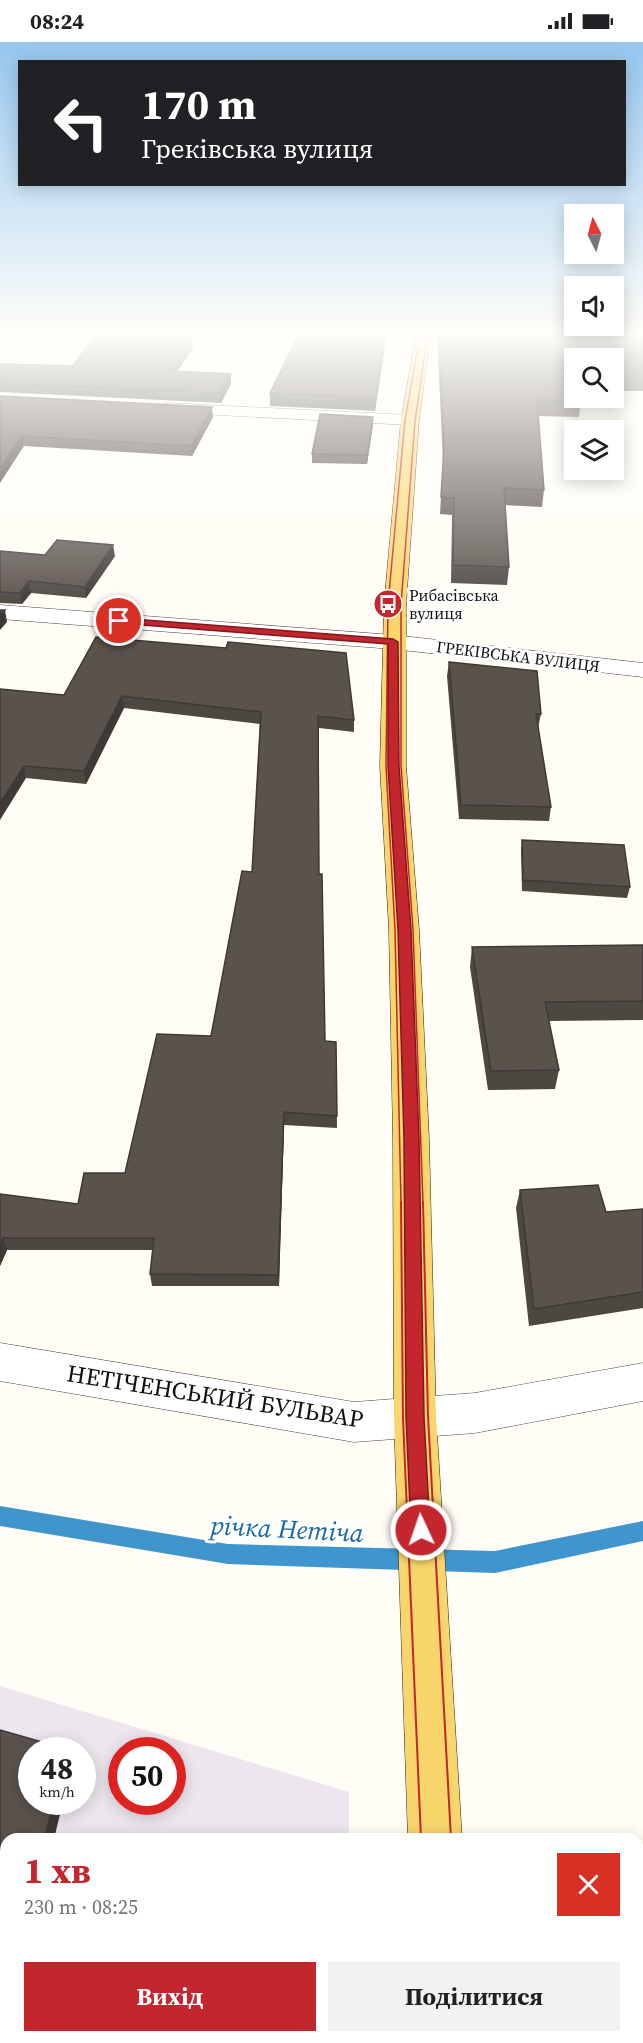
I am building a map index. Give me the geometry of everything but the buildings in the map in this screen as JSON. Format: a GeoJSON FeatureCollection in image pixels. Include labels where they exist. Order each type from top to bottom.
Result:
{"type":"FeatureCollection","features":[{"type":"Feature","properties":{"kind":"main road"},"geometry":{"type":"LineString","coordinates":[[409,425],[375,640],[393,766],[404,930],[411,1128],[415,1417],[435,1833]]}},
{"type":"Feature","properties":{"kind":"street"},"geometry":{"type":"LineString","coordinates":[[0,612],[375,640]]}},
{"type":"Feature","properties":{"kind":"street","name":"ГРЕКІВСЬКА ВУЛИЦЯ"},"geometry":{"type":"LineString","coordinates":[[375,640],[643,670]]}},
{"type":"Feature","properties":{"kind":"street","name":"НЕТІЧЕНСЬКИЙ БУЛЬВАР"},"geometry":{"type":"LineString","coordinates":[[0,1362],[354,1422],[475,1413],[643,1382]]}},
{"type":"Feature","properties":{"kind":"shaded area"},"geometry":{"type":"Polygon","coordinates":[[[0,1686],[168,1737],[108,1737],[108,1815],[186,1815],[186,1742],[349,1792],[349,1833],[0,1833],[0,1686]]]}},
{"type":"Feature","properties":{"kind":"waterway","name":"річка Нетіча"},"geometry":{"type":"LineString","coordinates":[[0,1516],[228,1554],[495,1562],[643,1531]]}},
{"type":"Feature","properties":{"kind":"tram line"},"geometry":{"type":"LineString","coordinates":[[401,1203],[395,930],[386,766],[388,604],[405,425]]}},
{"type":"Feature","properties":{"kind":"tram line"},"geometry":{"type":"LineString","coordinates":[[415,425],[401,605],[401,766],[413,930],[423,1203]]}},
{"type":"Feature","properties":{"kind":"tram line"},"geometry":{"type":"LineString","coordinates":[[401,1202],[403,1418],[421,1833]]}},
{"type":"Feature","properties":{"kind":"tram line"},"geometry":{"type":"LineString","coordinates":[[423,1202],[428,1416],[451,1833]]}},
{"type":"Feature","properties":{"kind":"place","name":"Рибасівська вулиця"},"geometry":{"type":"Point","coordinates":[388,604]}},
{"type":"Feature","properties":{"kind":"route"},"geometry":{"type":"LineString","coordinates":[[119,621],[393,642],[393,766],[404,930],[411,1139],[415,1417],[421,1530]]}}]}
